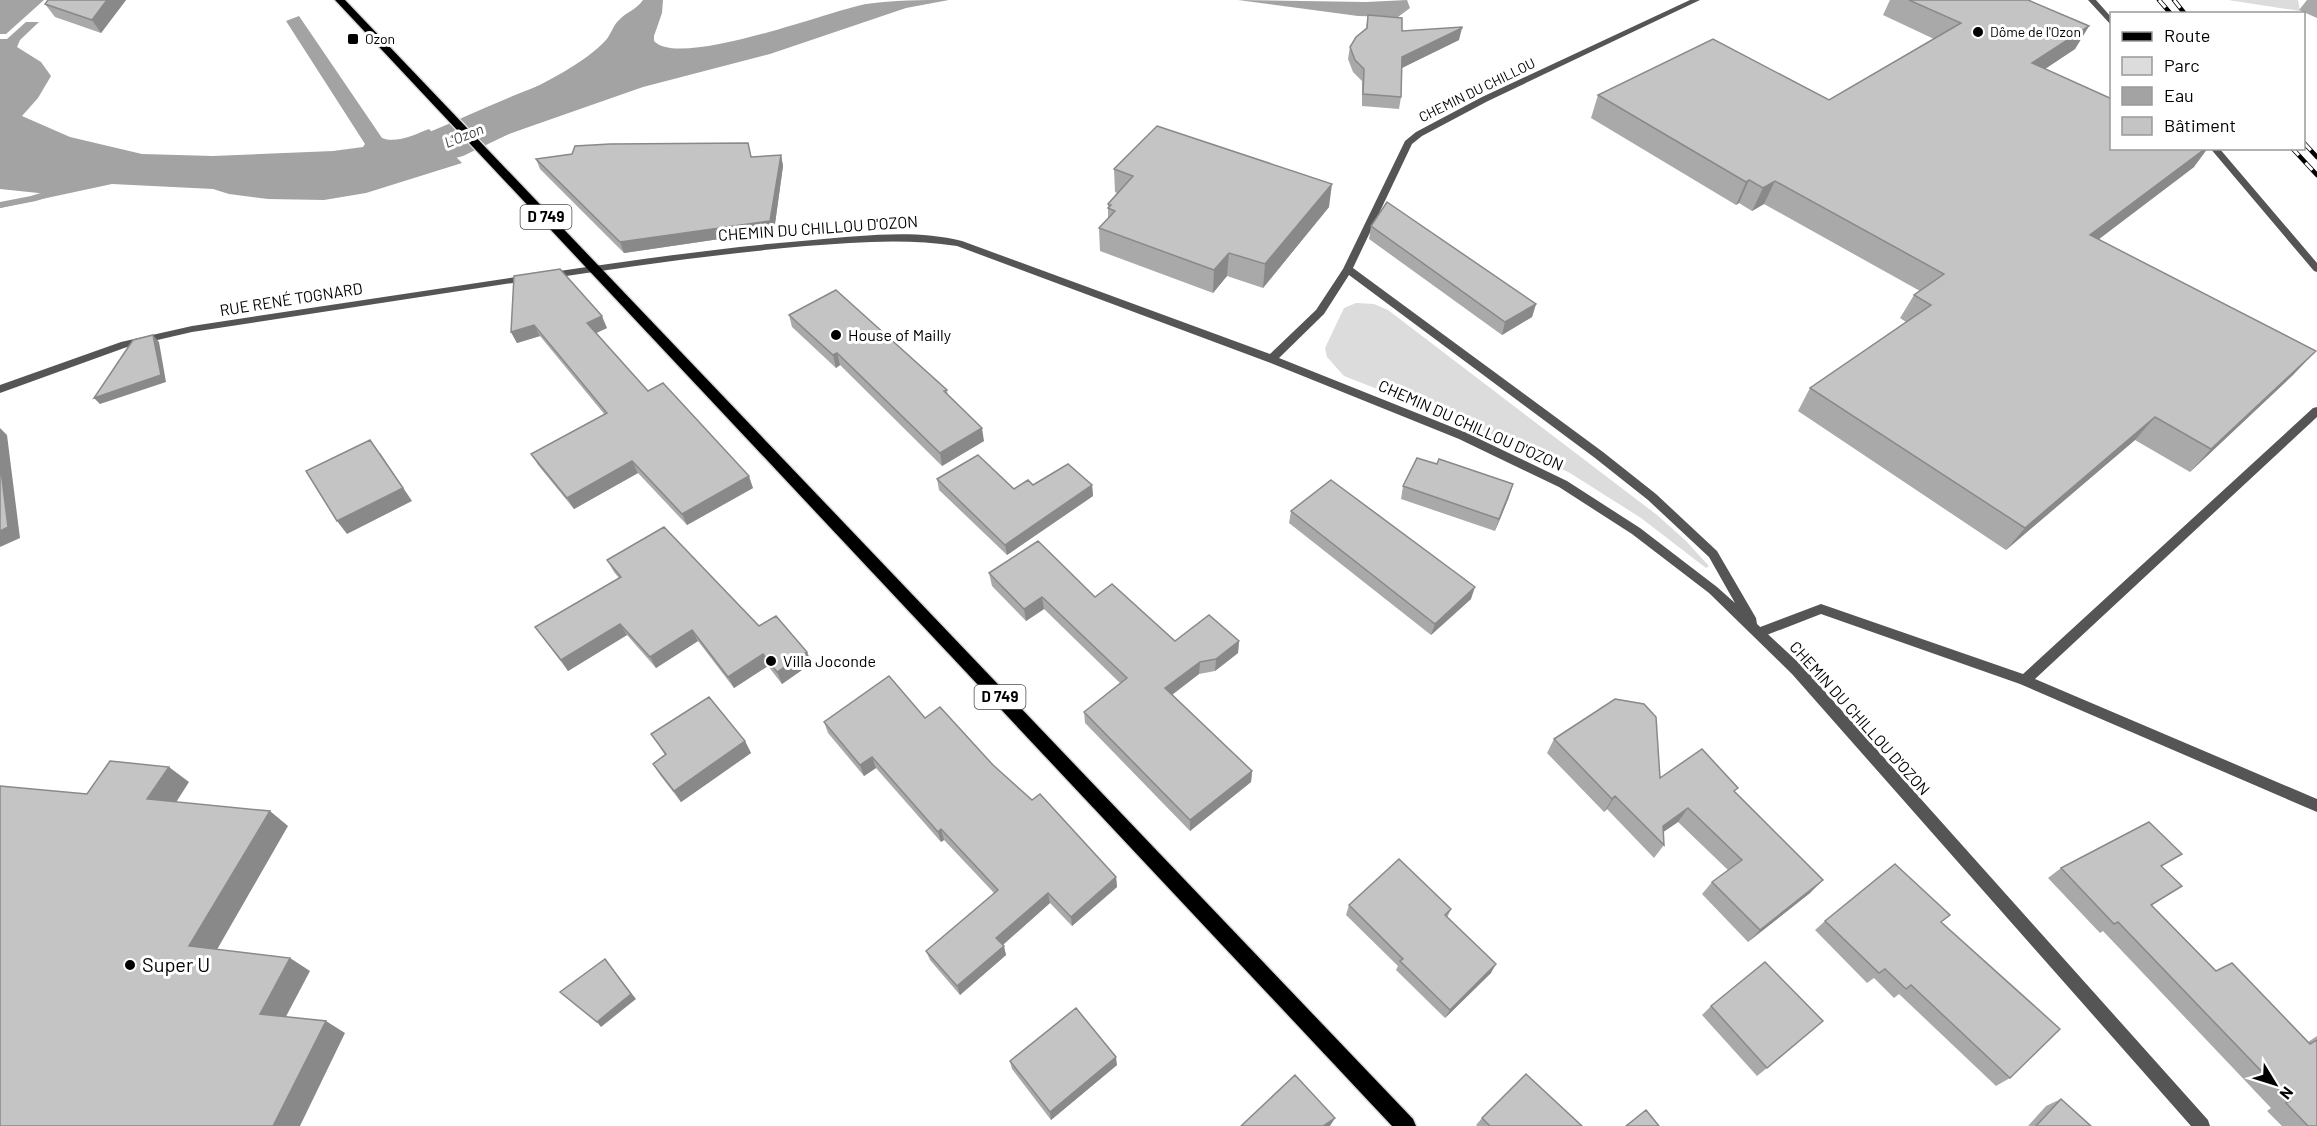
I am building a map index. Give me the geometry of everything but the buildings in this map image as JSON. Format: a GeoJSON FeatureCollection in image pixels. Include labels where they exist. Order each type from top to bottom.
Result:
{"type":"FeatureCollection","features":[{"type":"Feature","properties":{"kind":"main road","name":"D 749"},"geometry":{"type":"LineString","coordinates":[[340,0],[1406,1126]]}},
{"type":"Feature","properties":{"kind":"street","name":"CHEMIN DU CHILLOU"},"geometry":{"type":"LineString","coordinates":[[1272,359],[1320,312],[1348,270],[1408,143],[1419,134],[1485,99],[1696,0]]}},
{"type":"Feature","properties":{"kind":"street"},"geometry":{"type":"LineString","coordinates":[[2092,0],[2110,22]]}},
{"type":"Feature","properties":{"kind":"street"},"geometry":{"type":"LineString","coordinates":[[2216,150],[2317,269]]}},
{"type":"Feature","properties":{"kind":"street","name":"CHEMIN DU CHILLOU D'OZON"},"geometry":{"type":"LineString","coordinates":[[595,268],[740,248],[900,237],[929,237],[959,243],[1272,359],[1463,436],[1563,484],[1636,531],[1713,590],[1797,670],[2202,1126]]}},
{"type":"Feature","properties":{"kind":"street","name":"RUE RENÉ TOGNARD"},"geometry":{"type":"LineString","coordinates":[[0,389],[125,345],[192,329],[595,268]]}},
{"type":"Feature","properties":{"kind":"street"},"geometry":{"type":"LineString","coordinates":[[1348,270],[1652,497],[1713,554],[1759,633],[1821,609],[2025,680],[2317,806]]}},
{"type":"Feature","properties":{"kind":"street"},"geometry":{"type":"LineString","coordinates":[[2025,680],[2317,411]]}},
{"type":"Feature","properties":{"kind":"green space"},"geometry":{"type":"Polygon","coordinates":[[[2228,0],[2298,0],[2300,11],[2228,0]]]}},
{"type":"Feature","properties":{"kind":"green space"},"geometry":{"type":"Polygon","coordinates":[[[1356,303],[1374,304],[1388,310],[1657,515],[1709,566],[1706,568],[1641,518],[1570,473],[1478,428],[1344,376],[1327,357],[1325,348],[1344,308],[1356,303]]]}},
{"type":"Feature","properties":{"kind":"water"},"geometry":{"type":"Polygon","coordinates":[[[0,0],[44,0],[6,34],[0,34],[0,0]]]}},
{"type":"Feature","properties":{"kind":"water"},"geometry":{"type":"Polygon","coordinates":[[[643,0],[663,0],[662,13],[654,41],[669,48],[692,48],[756,36],[866,4],[949,0],[906,8],[770,54],[643,87],[506,135],[482,111],[530,90],[581,61],[595,51],[606,40],[618,21],[643,0]]]}},
{"type":"Feature","properties":{"kind":"water"},"geometry":{"type":"Polygon","coordinates":[[[1238,0],[1366,2],[1407,0],[1410,8],[1398,17],[1358,16],[1238,0]]]}},
{"type":"Feature","properties":{"kind":"water"},"geometry":{"type":"Polygon","coordinates":[[[299,16],[382,138],[400,139],[429,129],[462,163],[366,193],[324,200],[268,199],[229,194],[213,189],[112,184],[0,208],[0,204],[48,194],[0,189],[0,39],[7,39],[26,22],[39,22],[20,40],[17,47],[41,62],[51,76],[38,98],[22,116],[70,137],[142,154],[213,156],[333,151],[363,147],[365,144],[286,21],[299,16]]]}},
{"type":"Feature","properties":{"kind":"waterway","name":"L'Ozon"},"geometry":{"type":"LineString","coordinates":[[349,171],[444,145],[493,122],[586,86]]}},
{"type":"Feature","properties":{"kind":"waterway"},"geometry":{"type":"LineString","coordinates":[[0,205],[33,199],[66,188]]}},
{"type":"Feature","properties":{"kind":"railway"},"geometry":{"type":"LineString","coordinates":[[2159,0],[2169,12]]}},
{"type":"Feature","properties":{"kind":"railway"},"geometry":{"type":"LineString","coordinates":[[2174,0],[2183,12]]}},
{"type":"Feature","properties":{"kind":"railway"},"geometry":{"type":"LineString","coordinates":[[2305,144],[2317,157]]}},
{"type":"Feature","properties":{"kind":"railway"},"geometry":{"type":"LineString","coordinates":[[2294,150],[2317,175]]}},
{"type":"Feature","properties":{"kind":"place","name":"Dôme de l'Ozon"},"geometry":{"type":"Point","coordinates":[1978,32]}},
{"type":"Feature","properties":{"kind":"place","name":"Ozon"},"geometry":{"type":"Point","coordinates":[353,39]}},
{"type":"Feature","properties":{"kind":"place","name":"House of Mailly"},"geometry":{"type":"Point","coordinates":[836,335]}},
{"type":"Feature","properties":{"kind":"place","name":"Villa Joconde"},"geometry":{"type":"Point","coordinates":[771,661]}},
{"type":"Feature","properties":{"kind":"place","name":"Super U"},"geometry":{"type":"Point","coordinates":[130,965]}}]}
